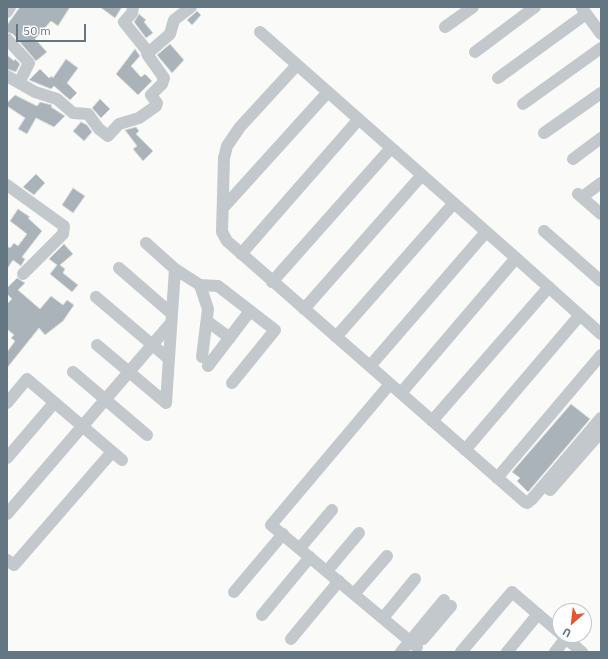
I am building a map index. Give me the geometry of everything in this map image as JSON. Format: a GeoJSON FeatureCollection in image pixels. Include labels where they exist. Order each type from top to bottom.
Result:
{"type":"FeatureCollection","features":[{"type":"Feature","properties":{"kind":"street"},"geometry":{"type":"LineString","coordinates":[[7,12],[10,7]]}},
{"type":"Feature","properties":{"kind":"street"},"geometry":{"type":"LineString","coordinates":[[7,76],[35,92],[57,99],[73,113],[88,114],[99,129],[108,136],[119,124],[139,118],[156,106],[157,103],[150,95],[162,84],[164,78],[147,55],[148,52],[124,22],[132,13],[133,7]]}},
{"type":"Feature","properties":{"kind":"street"},"geometry":{"type":"LineString","coordinates":[[445,27],[473,7]]}},
{"type":"Feature","properties":{"kind":"street"},"geometry":{"type":"LineString","coordinates":[[474,52],[535,7]]}},
{"type":"Feature","properties":{"kind":"street"},"geometry":{"type":"LineString","coordinates":[[148,52],[170,34],[174,20],[189,8]]}},
{"type":"Feature","properties":{"kind":"street"},"geometry":{"type":"LineString","coordinates":[[498,78],[584,10],[601,34]]}},
{"type":"Feature","properties":{"kind":"street"},"geometry":{"type":"LineString","coordinates":[[260,32],[601,334]]}},
{"type":"Feature","properties":{"kind":"street"},"geometry":{"type":"LineString","coordinates":[[7,39],[29,63],[19,82]]}},
{"type":"Feature","properties":{"kind":"street"},"geometry":{"type":"LineString","coordinates":[[523,104],[601,48]]}},
{"type":"Feature","properties":{"kind":"street"},"geometry":{"type":"LineString","coordinates":[[297,65],[240,127],[227,146],[224,158],[224,237],[240,254],[370,366],[496,478],[522,500],[535,508],[601,432]]}},
{"type":"Feature","properties":{"kind":"street"},"geometry":{"type":"LineString","coordinates":[[223,208],[328,92]]}},
{"type":"Feature","properties":{"kind":"street"},"geometry":{"type":"LineString","coordinates":[[544,133],[601,93]]}},
{"type":"Feature","properties":{"kind":"street"},"geometry":{"type":"LineString","coordinates":[[240,254],[359,119]]}},
{"type":"Feature","properties":{"kind":"street"},"geometry":{"type":"LineString","coordinates":[[573,159],[601,138]]}},
{"type":"Feature","properties":{"kind":"street"},"geometry":{"type":"LineString","coordinates":[[272,282],[391,148]]}},
{"type":"Feature","properties":{"kind":"street"},"geometry":{"type":"LineString","coordinates":[[304,309],[422,175]]}},
{"type":"Feature","properties":{"kind":"street"},"geometry":{"type":"LineString","coordinates":[[601,182],[580,195],[601,214]]}},
{"type":"Feature","properties":{"kind":"street"},"geometry":{"type":"LineString","coordinates":[[7,185],[64,226],[63,234],[23,274]]}},
{"type":"Feature","properties":{"kind":"street"},"geometry":{"type":"LineString","coordinates":[[336,337],[454,203]]}},
{"type":"Feature","properties":{"kind":"street"},"geometry":{"type":"LineString","coordinates":[[544,231],[601,281]]}},
{"type":"Feature","properties":{"kind":"street"},"geometry":{"type":"LineString","coordinates":[[370,366],[486,232]]}},
{"type":"Feature","properties":{"kind":"street"},"geometry":{"type":"LineString","coordinates":[[146,243],[176,269],[200,285],[218,286],[275,330],[232,382]]}},
{"type":"Feature","properties":{"kind":"street"},"geometry":{"type":"LineString","coordinates":[[400,393],[516,258]]}},
{"type":"Feature","properties":{"kind":"street"},"geometry":{"type":"LineString","coordinates":[[119,268],[172,318]]}},
{"type":"Feature","properties":{"kind":"street"},"geometry":{"type":"LineString","coordinates":[[97,345],[166,403],[176,269]]}},
{"type":"Feature","properties":{"kind":"street"},"geometry":{"type":"LineString","coordinates":[[200,285],[208,309],[205,362],[230,338],[250,311]]}},
{"type":"Feature","properties":{"kind":"street"},"geometry":{"type":"LineString","coordinates":[[432,421],[549,287]]}},
{"type":"Feature","properties":{"kind":"street"},"geometry":{"type":"LineString","coordinates":[[96,297],[169,359]]}},
{"type":"Feature","properties":{"kind":"street"},"geometry":{"type":"LineString","coordinates":[[465,450],[580,314]]}},
{"type":"Feature","properties":{"kind":"street"},"geometry":{"type":"LineString","coordinates":[[7,514],[129,372],[172,318]]}},
{"type":"Feature","properties":{"kind":"street"},"geometry":{"type":"LineString","coordinates":[[208,321],[230,338]]}},
{"type":"Feature","properties":{"kind":"street"},"geometry":{"type":"LineString","coordinates":[[496,478],[601,355]]}},
{"type":"Feature","properties":{"kind":"street"},"geometry":{"type":"LineString","coordinates":[[73,372],[147,435]]}},
{"type":"Feature","properties":{"kind":"street"},"geometry":{"type":"LineString","coordinates":[[7,403],[27,379],[122,460]]}},
{"type":"Feature","properties":{"kind":"street"},"geometry":{"type":"LineString","coordinates":[[390,384],[271,525],[339,581],[413,647]]}},
{"type":"Feature","properties":{"kind":"street"},"geometry":{"type":"LineString","coordinates":[[7,458],[54,403]]}},
{"type":"Feature","properties":{"kind":"street"},"geometry":{"type":"LineString","coordinates":[[527,502],[532,499],[601,418]]}},
{"type":"Feature","properties":{"kind":"street"},"geometry":{"type":"LineString","coordinates":[[7,560],[14,566],[112,452]]}},
{"type":"Feature","properties":{"kind":"street"},"geometry":{"type":"LineString","coordinates":[[300,548],[332,510]]}},
{"type":"Feature","properties":{"kind":"street"},"geometry":{"type":"LineString","coordinates":[[327,571],[359,533]]}},
{"type":"Feature","properties":{"kind":"street"},"geometry":{"type":"LineString","coordinates":[[234,592],[283,534]]}},
{"type":"Feature","properties":{"kind":"street"},"geometry":{"type":"LineString","coordinates":[[354,594],[387,556]]}},
{"type":"Feature","properties":{"kind":"street"},"geometry":{"type":"LineString","coordinates":[[262,615],[310,557]]}},
{"type":"Feature","properties":{"kind":"street"},"geometry":{"type":"LineString","coordinates":[[382,618],[415,579]]}},
{"type":"Feature","properties":{"kind":"street"},"geometry":{"type":"LineString","coordinates":[[291,639],[339,581]]}},
{"type":"Feature","properties":{"kind":"street"},"geometry":{"type":"LineString","coordinates":[[461,652],[512,592],[552,626]]}},
{"type":"Feature","properties":{"kind":"street"},"geometry":{"type":"LineString","coordinates":[[401,652],[413,647],[448,603]]}},
{"type":"Feature","properties":{"kind":"street"},"geometry":{"type":"LineString","coordinates":[[507,652],[538,614]]}},
{"type":"Feature","properties":{"kind":"street"},"geometry":{"type":"LineString","coordinates":[[572,643],[582,652]]}},
{"type":"Feature","properties":{"kind":"building"},"geometry":{"type":"Polygon","coordinates":[[[20,7],[70,7],[58,26],[51,21],[35,39],[47,52],[36,61],[13,34],[7,32],[7,25],[20,7]]]}},
{"type":"Feature","properties":{"kind":"building"},"geometry":{"type":"Polygon","coordinates":[[[100,7],[122,7],[115,18],[100,7]]]}},
{"type":"Feature","properties":{"kind":"building"},"geometry":{"type":"Polygon","coordinates":[[[197,11],[201,15],[192,25],[187,20],[197,11]]]}},
{"type":"Feature","properties":{"kind":"building"},"geometry":{"type":"Polygon","coordinates":[[[139,14],[146,20],[144,22],[153,33],[146,38],[134,22],[139,14]]]}},
{"type":"Feature","properties":{"kind":"building"},"geometry":{"type":"Polygon","coordinates":[[[170,44],[184,60],[172,73],[157,55],[170,44]]]}},
{"type":"Feature","properties":{"kind":"building"},"geometry":{"type":"Polygon","coordinates":[[[135,49],[140,56],[131,66],[141,77],[145,74],[152,81],[138,95],[116,74],[135,49]]]}},
{"type":"Feature","properties":{"kind":"building"},"geometry":{"type":"Polygon","coordinates":[[[7,55],[14,61],[15,59],[20,64],[16,72],[7,69],[7,55]]]}},
{"type":"Feature","properties":{"kind":"building"},"geometry":{"type":"Polygon","coordinates":[[[66,59],[78,68],[67,83],[77,93],[70,100],[54,86],[51,89],[29,80],[40,69],[49,78],[52,76],[53,78],[66,59]]]}},
{"type":"Feature","properties":{"kind":"building"},"geometry":{"type":"Polygon","coordinates":[[[15,95],[37,106],[40,102],[52,105],[51,107],[65,116],[54,127],[36,118],[27,134],[18,129],[25,118],[7,106],[7,103],[15,95]]]}},
{"type":"Feature","properties":{"kind":"building"},"geometry":{"type":"Polygon","coordinates":[[[100,99],[110,109],[101,118],[92,108],[100,99]]]}},
{"type":"Feature","properties":{"kind":"building"},"geometry":{"type":"Polygon","coordinates":[[[81,122],[87,125],[92,132],[84,141],[73,131],[81,122]]]}},
{"type":"Feature","properties":{"kind":"building"},"geometry":{"type":"Polygon","coordinates":[[[136,127],[139,131],[136,134],[153,151],[143,161],[133,149],[137,146],[125,130],[136,127]]]}},
{"type":"Feature","properties":{"kind":"building"},"geometry":{"type":"Polygon","coordinates":[[[36,174],[45,183],[34,195],[23,187],[36,174]]]}},
{"type":"Feature","properties":{"kind":"building"},"geometry":{"type":"Polygon","coordinates":[[[73,188],[85,196],[73,213],[62,205],[73,188]]]}},
{"type":"Feature","properties":{"kind":"building"},"geometry":{"type":"Polygon","coordinates":[[[18,209],[30,217],[28,218],[42,231],[22,257],[25,259],[21,266],[13,260],[7,269],[7,246],[10,248],[14,243],[18,246],[27,234],[10,221],[18,209]]]}},
{"type":"Feature","properties":{"kind":"building"},"geometry":{"type":"Polygon","coordinates":[[[64,244],[73,254],[60,265],[65,269],[63,273],[78,285],[72,292],[50,274],[57,265],[49,259],[64,244]]]}},
{"type":"Feature","properties":{"kind":"building"},"geometry":{"type":"Polygon","coordinates":[[[17,278],[25,283],[18,290],[40,309],[51,296],[63,305],[67,300],[74,305],[63,321],[45,335],[39,328],[7,368],[7,352],[15,341],[11,338],[14,335],[7,329],[7,304],[12,299],[7,294],[7,288],[17,278]]]}},
{"type":"Feature","properties":{"kind":"building"},"geometry":{"type":"Polygon","coordinates":[[[571,404],[590,419],[528,492],[517,481],[520,478],[512,472],[571,404]]]}}]}
